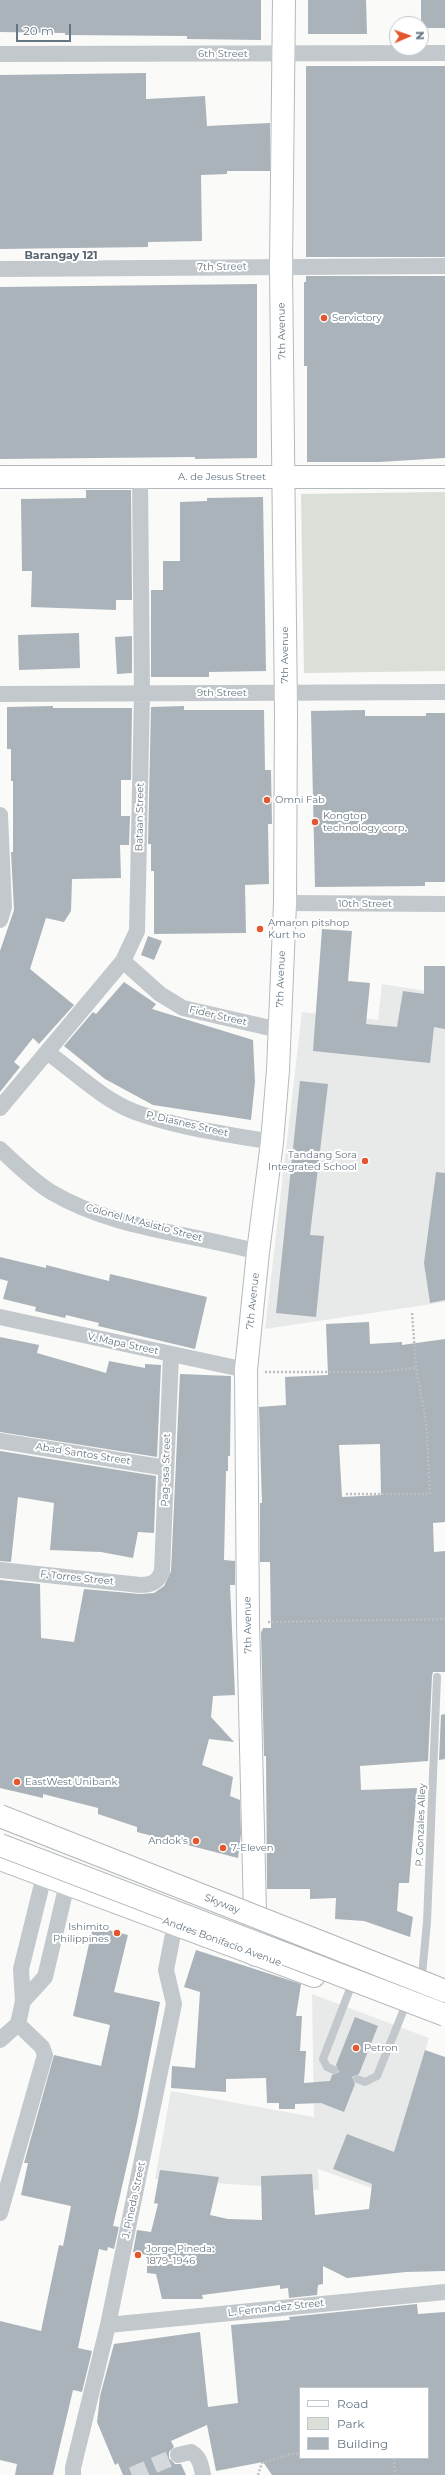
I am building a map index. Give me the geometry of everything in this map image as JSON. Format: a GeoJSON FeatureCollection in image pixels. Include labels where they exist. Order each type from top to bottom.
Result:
{"type":"FeatureCollection","features":[{"type":"Feature","properties":{"kind":"main road","name":"7th Avenue"},"geometry":{"type":"LineString","coordinates":[[256,1955],[248,1622],[246,1370],[258,1252],[272,1142],[279,1030],[284,904],[284,477],[281,267],[284,0]]}},
{"type":"Feature","properties":{"kind":"main road","name":"A. de Jesus Street"},"geometry":{"type":"LineString","coordinates":[[0,478],[445,477]]}},
{"type":"Feature","properties":{"kind":"main road"},"geometry":{"type":"LineString","coordinates":[[0,1817],[445,1983]]}},
{"type":"Feature","properties":{"kind":"main road","name":"Skyway"},"geometry":{"type":"LineString","coordinates":[[0,1817],[445,1991]]}},
{"type":"Feature","properties":{"kind":"main road"},"geometry":{"type":"LineString","coordinates":[[0,1845],[445,2015]]}},
{"type":"Feature","properties":{"kind":"main road","name":"Andres Bonifacio Avenue"},"geometry":{"type":"LineString","coordinates":[[0,1858],[44,1876],[445,2025]]}},
{"type":"Feature","properties":{"kind":"street","name":"6th Street"},"geometry":{"type":"LineString","coordinates":[[0,54],[445,53]]}},
{"type":"Feature","properties":{"kind":"street","name":"7th Street"},"geometry":{"type":"LineString","coordinates":[[0,269],[445,266]]}},
{"type":"Feature","properties":{"kind":"street","name":"Bataan Street"},"geometry":{"type":"LineString","coordinates":[[0,1108],[123,961],[133,944],[139,916],[142,694],[140,477]]}},
{"type":"Feature","properties":{"kind":"street","name":"9th Street"},"geometry":{"type":"LineString","coordinates":[[0,694],[445,692]]}},
{"type":"Feature","properties":{"kind":"street"},"geometry":{"type":"LineString","coordinates":[[0,815],[4,907],[0,920]]}},
{"type":"Feature","properties":{"kind":"street","name":"10th Street"},"geometry":{"type":"LineString","coordinates":[[284,904],[445,904]]}},
{"type":"Feature","properties":{"kind":"street","name":"Fider Street"},"geometry":{"type":"LineString","coordinates":[[123,961],[160,994],[183,1008],[279,1030]]}},
{"type":"Feature","properties":{"kind":"street","name":"P. Diasnes Street"},"geometry":{"type":"LineString","coordinates":[[48,1052],[106,1096],[134,1112],[186,1126],[272,1142]]}},
{"type":"Feature","properties":{"kind":"street","name":"Colonel M. Asistio Street"},"geometry":{"type":"LineString","coordinates":[[0,1149],[50,1191],[77,1205],[139,1224],[258,1252]]}},
{"type":"Feature","properties":{"kind":"street","name":"V. Mapa Street"},"geometry":{"type":"LineString","coordinates":[[0,1318],[246,1370]]}},
{"type":"Feature","properties":{"kind":"street","name":"Pag-asa Street"},"geometry":{"type":"LineString","coordinates":[[154,1583],[162,1571],[171,1355]]}},
{"type":"Feature","properties":{"kind":"street","name":"Abad Santos Street"},"geometry":{"type":"LineString","coordinates":[[0,1441],[166,1468]]}},
{"type":"Feature","properties":{"kind":"street","name":"F. Torres Street"},"geometry":{"type":"LineString","coordinates":[[0,1570],[140,1585],[154,1583]]}},
{"type":"Feature","properties":{"kind":"street"},"geometry":{"type":"LineString","coordinates":[[0,2040],[18,2024],[23,2001],[21,1969],[44,1876]]}},
{"type":"Feature","properties":{"kind":"street"},"geometry":{"type":"LineString","coordinates":[[23,2001],[44,1977],[67,1884]]}},
{"type":"Feature","properties":{"kind":"street","name":"J. Pineda Street"},"geometry":{"type":"LineString","coordinates":[[73,2475],[73,2468],[108,2325],[174,2004],[166,1970],[174,1924]]}},
{"type":"Feature","properties":{"kind":"street"},"geometry":{"type":"LineString","coordinates":[[0,2213],[44,2055],[42,2047],[18,2024]]}},
{"type":"Feature","properties":{"kind":"street","name":"L. Fernandez Street"},"geometry":{"type":"LineString","coordinates":[[108,2325],[445,2292]]}},
{"type":"Feature","properties":{"kind":"street"},"geometry":{"type":"LineString","coordinates":[[178,2455],[191,2452],[195,2454],[199,2458],[203,2475]]}},
{"type":"Feature","properties":{"kind":"lane","name":"P. Gonzales Alley"},"geometry":{"type":"LineString","coordinates":[[422,1975],[427,1922],[437,1677]]}},
{"type":"Feature","properties":{"kind":"lane"},"geometry":{"type":"LineString","coordinates":[[334,2070],[327,2067],[323,2059],[350,1989]]}},
{"type":"Feature","properties":{"kind":"lane"},"geometry":{"type":"LineString","coordinates":[[357,2079],[365,2082],[377,2076],[404,2009]]}},
{"type":"Feature","properties":{"kind":"path"},"geometry":{"type":"LineString","coordinates":[[346,1494],[430,1494],[426,1421],[416,1368],[412,1312]]}},
{"type":"Feature","properties":{"kind":"path"},"geometry":{"type":"LineString","coordinates":[[246,1370],[290,1373],[378,1372],[416,1368]]}},
{"type":"Feature","properties":{"kind":"path"},"geometry":{"type":"LineString","coordinates":[[248,1622],[445,1619]]}},
{"type":"Feature","properties":{"kind":"path"},"geometry":{"type":"LineString","coordinates":[[258,2475],[262,2463],[291,2454],[299,2454]]}},
{"type":"Feature","properties":{"kind":"path"},"geometry":{"type":"LineString","coordinates":[[394,2459],[395,2475]]}},
{"type":"Feature","properties":{"kind":"shaded area","name":"Tandang Sora Integrated School"},"geometry":{"type":"Polygon","coordinates":[[[382,984],[445,994],[445,1302],[265,1329],[302,1012],[378,1020],[382,984]]]}},
{"type":"Feature","properties":{"kind":"shaded area"},"geometry":{"type":"Polygon","coordinates":[[[312,1994],[429,2038],[383,2192],[318,2169],[319,2190],[155,2179],[171,2091],[314,2117],[312,1994]]]}},
{"type":"Feature","properties":{"kind":"green space"},"geometry":{"type":"Polygon","coordinates":[[[445,492],[445,671],[304,673],[301,494],[445,492]]]}},
{"type":"Feature","properties":{"kind":"building"},"geometry":{"type":"Polygon","coordinates":[[[0,0],[261,0],[261,40],[187,39],[187,36],[65,35],[65,33],[0,32],[0,0]]]}},
{"type":"Feature","properties":{"kind":"building"},"geometry":{"type":"Polygon","coordinates":[[[308,0],[366,0],[367,34],[308,34],[308,0]]]}},
{"type":"Feature","properties":{"kind":"building"},"geometry":{"type":"Polygon","coordinates":[[[421,0],[445,0],[445,28],[429,28],[429,16],[421,16],[421,0]]]}},
{"type":"Feature","properties":{"kind":"building"},"geometry":{"type":"Polygon","coordinates":[[[306,66],[445,66],[445,257],[306,257],[306,66]]]}},
{"type":"Feature","properties":{"kind":"building"},"geometry":{"type":"Polygon","coordinates":[[[146,73],[146,99],[205,96],[207,126],[270,123],[270,171],[227,171],[227,174],[201,175],[202,241],[148,242],[148,247],[0,249],[0,75],[146,73]]]}},
{"type":"Feature","properties":{"kind":"building"},"geometry":{"type":"Polygon","coordinates":[[[306,276],[445,276],[445,458],[379,462],[307,462],[307,366],[304,366],[304,282],[306,282],[306,276]]]}},
{"type":"Feature","properties":{"kind":"building"},"geometry":{"type":"Polygon","coordinates":[[[257,284],[257,458],[195,459],[195,457],[0,459],[0,287],[257,284]]]}},
{"type":"Feature","properties":{"kind":"building"},"geometry":{"type":"Polygon","coordinates":[[[86,490],[131,490],[132,600],[116,600],[116,610],[31,607],[32,571],[22,571],[21,499],[86,498],[86,490]]]}},
{"type":"Feature","properties":{"kind":"building"},"geometry":{"type":"Polygon","coordinates":[[[263,497],[266,671],[209,672],[209,677],[151,677],[151,590],[163,590],[163,561],[180,561],[180,502],[207,501],[207,498],[263,497]]]}},
{"type":"Feature","properties":{"kind":"building"},"geometry":{"type":"Polygon","coordinates":[[[79,633],[80,668],[19,670],[18,635],[79,633]]]}},
{"type":"Feature","properties":{"kind":"building"},"geometry":{"type":"Polygon","coordinates":[[[132,636],[132,673],[117,674],[115,637],[132,636]]]}},
{"type":"Feature","properties":{"kind":"building"},"geometry":{"type":"Polygon","coordinates":[[[53,706],[53,708],[132,708],[131,780],[121,780],[121,816],[130,816],[129,845],[120,845],[121,878],[72,879],[71,911],[64,922],[46,918],[30,969],[74,1005],[39,1044],[33,1038],[14,1062],[20,1067],[0,1092],[0,951],[14,910],[11,852],[13,852],[13,781],[11,781],[11,749],[7,749],[7,707],[53,706]]]}},
{"type":"Feature","properties":{"kind":"building"},"geometry":{"type":"Polygon","coordinates":[[[184,706],[184,710],[264,710],[265,770],[271,770],[272,824],[268,824],[269,884],[245,885],[246,933],[154,934],[154,871],[151,871],[151,844],[148,844],[151,707],[184,706]]]}},
{"type":"Feature","properties":{"kind":"building"},"geometry":{"type":"Polygon","coordinates":[[[365,710],[365,716],[426,716],[426,713],[445,713],[445,882],[425,882],[425,886],[315,887],[311,711],[365,710]]]}},
{"type":"Feature","properties":{"kind":"building"},"geometry":{"type":"Polygon","coordinates":[[[322,929],[352,931],[348,981],[370,983],[366,1024],[397,1027],[403,991],[424,994],[424,966],[445,966],[445,1029],[434,1027],[430,1063],[313,1051],[322,929]]]}},
{"type":"Feature","properties":{"kind":"building"},"geometry":{"type":"Polygon","coordinates":[[[148,936],[162,941],[154,960],[141,955],[148,936]]]}},
{"type":"Feature","properties":{"kind":"building"},"geometry":{"type":"Polygon","coordinates":[[[124,982],[156,1004],[152,1009],[253,1040],[255,1082],[251,1120],[153,1105],[105,1079],[64,1046],[93,1012],[96,1014],[124,982]]]}},
{"type":"Feature","properties":{"kind":"building"},"geometry":{"type":"Polygon","coordinates":[[[300,1081],[328,1084],[310,1235],[324,1236],[316,1317],[276,1313],[300,1081]]]}},
{"type":"Feature","properties":{"kind":"building"},"geometry":{"type":"Polygon","coordinates":[[[436,1172],[445,1173],[445,1300],[430,1303],[424,1263],[436,1172]]]}},
{"type":"Feature","properties":{"kind":"building"},"geometry":{"type":"Polygon","coordinates":[[[0,1257],[46,1268],[46,1265],[109,1281],[110,1274],[207,1297],[195,1349],[98,1326],[99,1323],[66,1315],[65,1318],[35,1311],[36,1307],[3,1299],[8,1281],[0,1279],[0,1257]]]}},
{"type":"Feature","properties":{"kind":"building"},"geometry":{"type":"Polygon","coordinates":[[[369,1322],[370,1344],[402,1342],[402,1345],[445,1339],[445,1522],[433,1523],[434,1552],[445,1551],[445,1672],[433,1672],[432,1676],[428,1761],[360,1766],[361,1790],[417,1788],[409,1883],[399,1883],[397,1911],[413,1917],[410,1937],[364,1921],[335,1919],[336,1898],[310,1899],[310,1889],[267,1889],[266,1756],[264,1756],[261,1633],[263,1628],[271,1628],[270,1562],[260,1562],[260,1503],[262,1503],[259,1407],[286,1405],[285,1377],[328,1375],[326,1324],[369,1322]],[[380,1444],[339,1445],[342,1497],[381,1495],[380,1444]]]}},
{"type":"Feature","properties":{"kind":"building"},"geometry":{"type":"Polygon","coordinates":[[[0,1337],[39,1345],[37,1353],[106,1373],[109,1361],[145,1368],[145,1364],[161,1365],[157,1457],[0,1432],[0,1337]]]}},
{"type":"Feature","properties":{"kind":"building"},"geometry":{"type":"Polygon","coordinates":[[[180,1374],[231,1376],[230,1456],[228,1456],[228,1471],[226,1471],[224,1560],[235,1561],[235,1585],[230,1585],[235,1695],[213,1696],[211,1717],[234,1742],[209,1739],[202,1765],[233,1777],[230,1796],[240,1800],[241,1834],[238,1858],[137,1832],[137,1827],[98,1814],[98,1808],[43,1794],[43,1798],[0,1788],[0,1580],[40,1584],[41,1638],[74,1642],[84,1589],[140,1594],[154,1593],[164,1586],[171,1571],[180,1374]]]}},
{"type":"Feature","properties":{"kind":"building"},"geometry":{"type":"Polygon","coordinates":[[[0,1451],[156,1476],[154,1533],[138,1532],[133,1558],[101,1552],[50,1550],[54,1503],[18,1497],[11,1562],[0,1561],[0,1451]]]}},
{"type":"Feature","properties":{"kind":"building"},"geometry":{"type":"Polygon","coordinates":[[[445,1714],[445,1759],[439,1760],[441,1715],[445,1714]]]}},
{"type":"Feature","properties":{"kind":"building"},"geometry":{"type":"Polygon","coordinates":[[[93,1926],[128,1935],[114,1992],[160,2002],[137,2121],[113,2226],[119,2227],[114,2249],[108,2247],[107,2251],[99,2249],[78,2348],[92,2351],[82,2392],[73,2390],[53,2475],[15,2475],[17,2464],[0,2460],[0,2321],[41,2331],[59,2245],[63,2246],[71,2206],[21,2195],[28,2163],[24,2163],[54,2055],[101,2066],[110,2025],[73,2016],[93,1926]]]}},
{"type":"Feature","properties":{"kind":"building"},"geometry":{"type":"Polygon","coordinates":[[[196,1950],[301,1984],[296,2016],[302,2016],[300,2051],[306,2051],[304,2083],[330,2081],[332,2075],[339,2072],[336,2065],[355,2017],[378,2026],[359,2074],[352,2077],[355,2084],[344,2112],[321,2103],[295,2104],[295,2109],[279,2109],[279,2103],[267,2103],[266,2078],[226,2079],[226,2092],[171,2088],[172,2066],[195,2068],[200,1992],[184,1987],[196,1950]]]}},
{"type":"Feature","properties":{"kind":"building"},"geometry":{"type":"Polygon","coordinates":[[[425,2050],[445,2057],[445,2271],[406,2272],[347,2278],[323,2266],[323,2284],[318,2285],[317,2295],[289,2298],[288,2288],[280,2289],[280,2285],[202,2295],[203,2299],[162,2299],[156,2274],[147,2273],[147,2255],[133,2252],[137,2230],[151,2232],[158,2204],[154,2203],[160,2170],[219,2177],[210,2215],[228,2219],[262,2220],[261,2176],[312,2174],[315,2215],[369,2209],[372,2184],[333,2169],[347,2134],[394,2152],[425,2050]]]}},
{"type":"Feature","properties":{"kind":"building"},"geometry":{"type":"Polygon","coordinates":[[[417,2304],[418,2314],[445,2312],[445,2475],[272,2475],[263,2462],[216,2471],[207,2425],[171,2441],[174,2447],[169,2452],[169,2458],[175,2464],[181,2464],[186,2475],[123,2475],[118,2463],[115,2465],[97,2422],[100,2396],[114,2344],[200,2332],[208,2407],[238,2403],[231,2325],[290,2320],[289,2317],[417,2304]]]}},
{"type":"Feature","properties":{"kind":"tunnel"},"geometry":{"type":"LineString","coordinates":[[132,2475],[178,2455]]}},
{"type":"Feature","properties":{"kind":"place","name":"Servictory"},"geometry":{"type":"Point","coordinates":[324,318]}},
{"type":"Feature","properties":{"kind":"place","name":"Omni Fab"},"geometry":{"type":"Point","coordinates":[267,800]}},
{"type":"Feature","properties":{"kind":"place","name":"Kongtop technology corp."},"geometry":{"type":"Point","coordinates":[315,822]}},
{"type":"Feature","properties":{"kind":"place","name":"Amaron pitshop Kurt ho"},"geometry":{"type":"Point","coordinates":[260,929]}},
{"type":"Feature","properties":{"kind":"place","name":"Tandang Sora Integrated School"},"geometry":{"type":"Point","coordinates":[365,1161]}},
{"type":"Feature","properties":{"kind":"place","name":"EastWest Unibank"},"geometry":{"type":"Point","coordinates":[17,1782]}},
{"type":"Feature","properties":{"kind":"place","name":"Andok's"},"geometry":{"type":"Point","coordinates":[196,1841]}},
{"type":"Feature","properties":{"kind":"place","name":"7-Eleven"},"geometry":{"type":"Point","coordinates":[223,1848]}},
{"type":"Feature","properties":{"kind":"place","name":"Ishimito Philippines"},"geometry":{"type":"Point","coordinates":[117,1933]}},
{"type":"Feature","properties":{"kind":"place","name":"Petron"},"geometry":{"type":"Point","coordinates":[356,2048]}},
{"type":"Feature","properties":{"kind":"place","name":"Jorge Pineda: 1879–1946"},"geometry":{"type":"Point","coordinates":[138,2255]}},
{"type":"Feature","properties":{"kind":"district","name":"Barangay 121"},"geometry":{"type":"Point","coordinates":[61,256]}}]}
